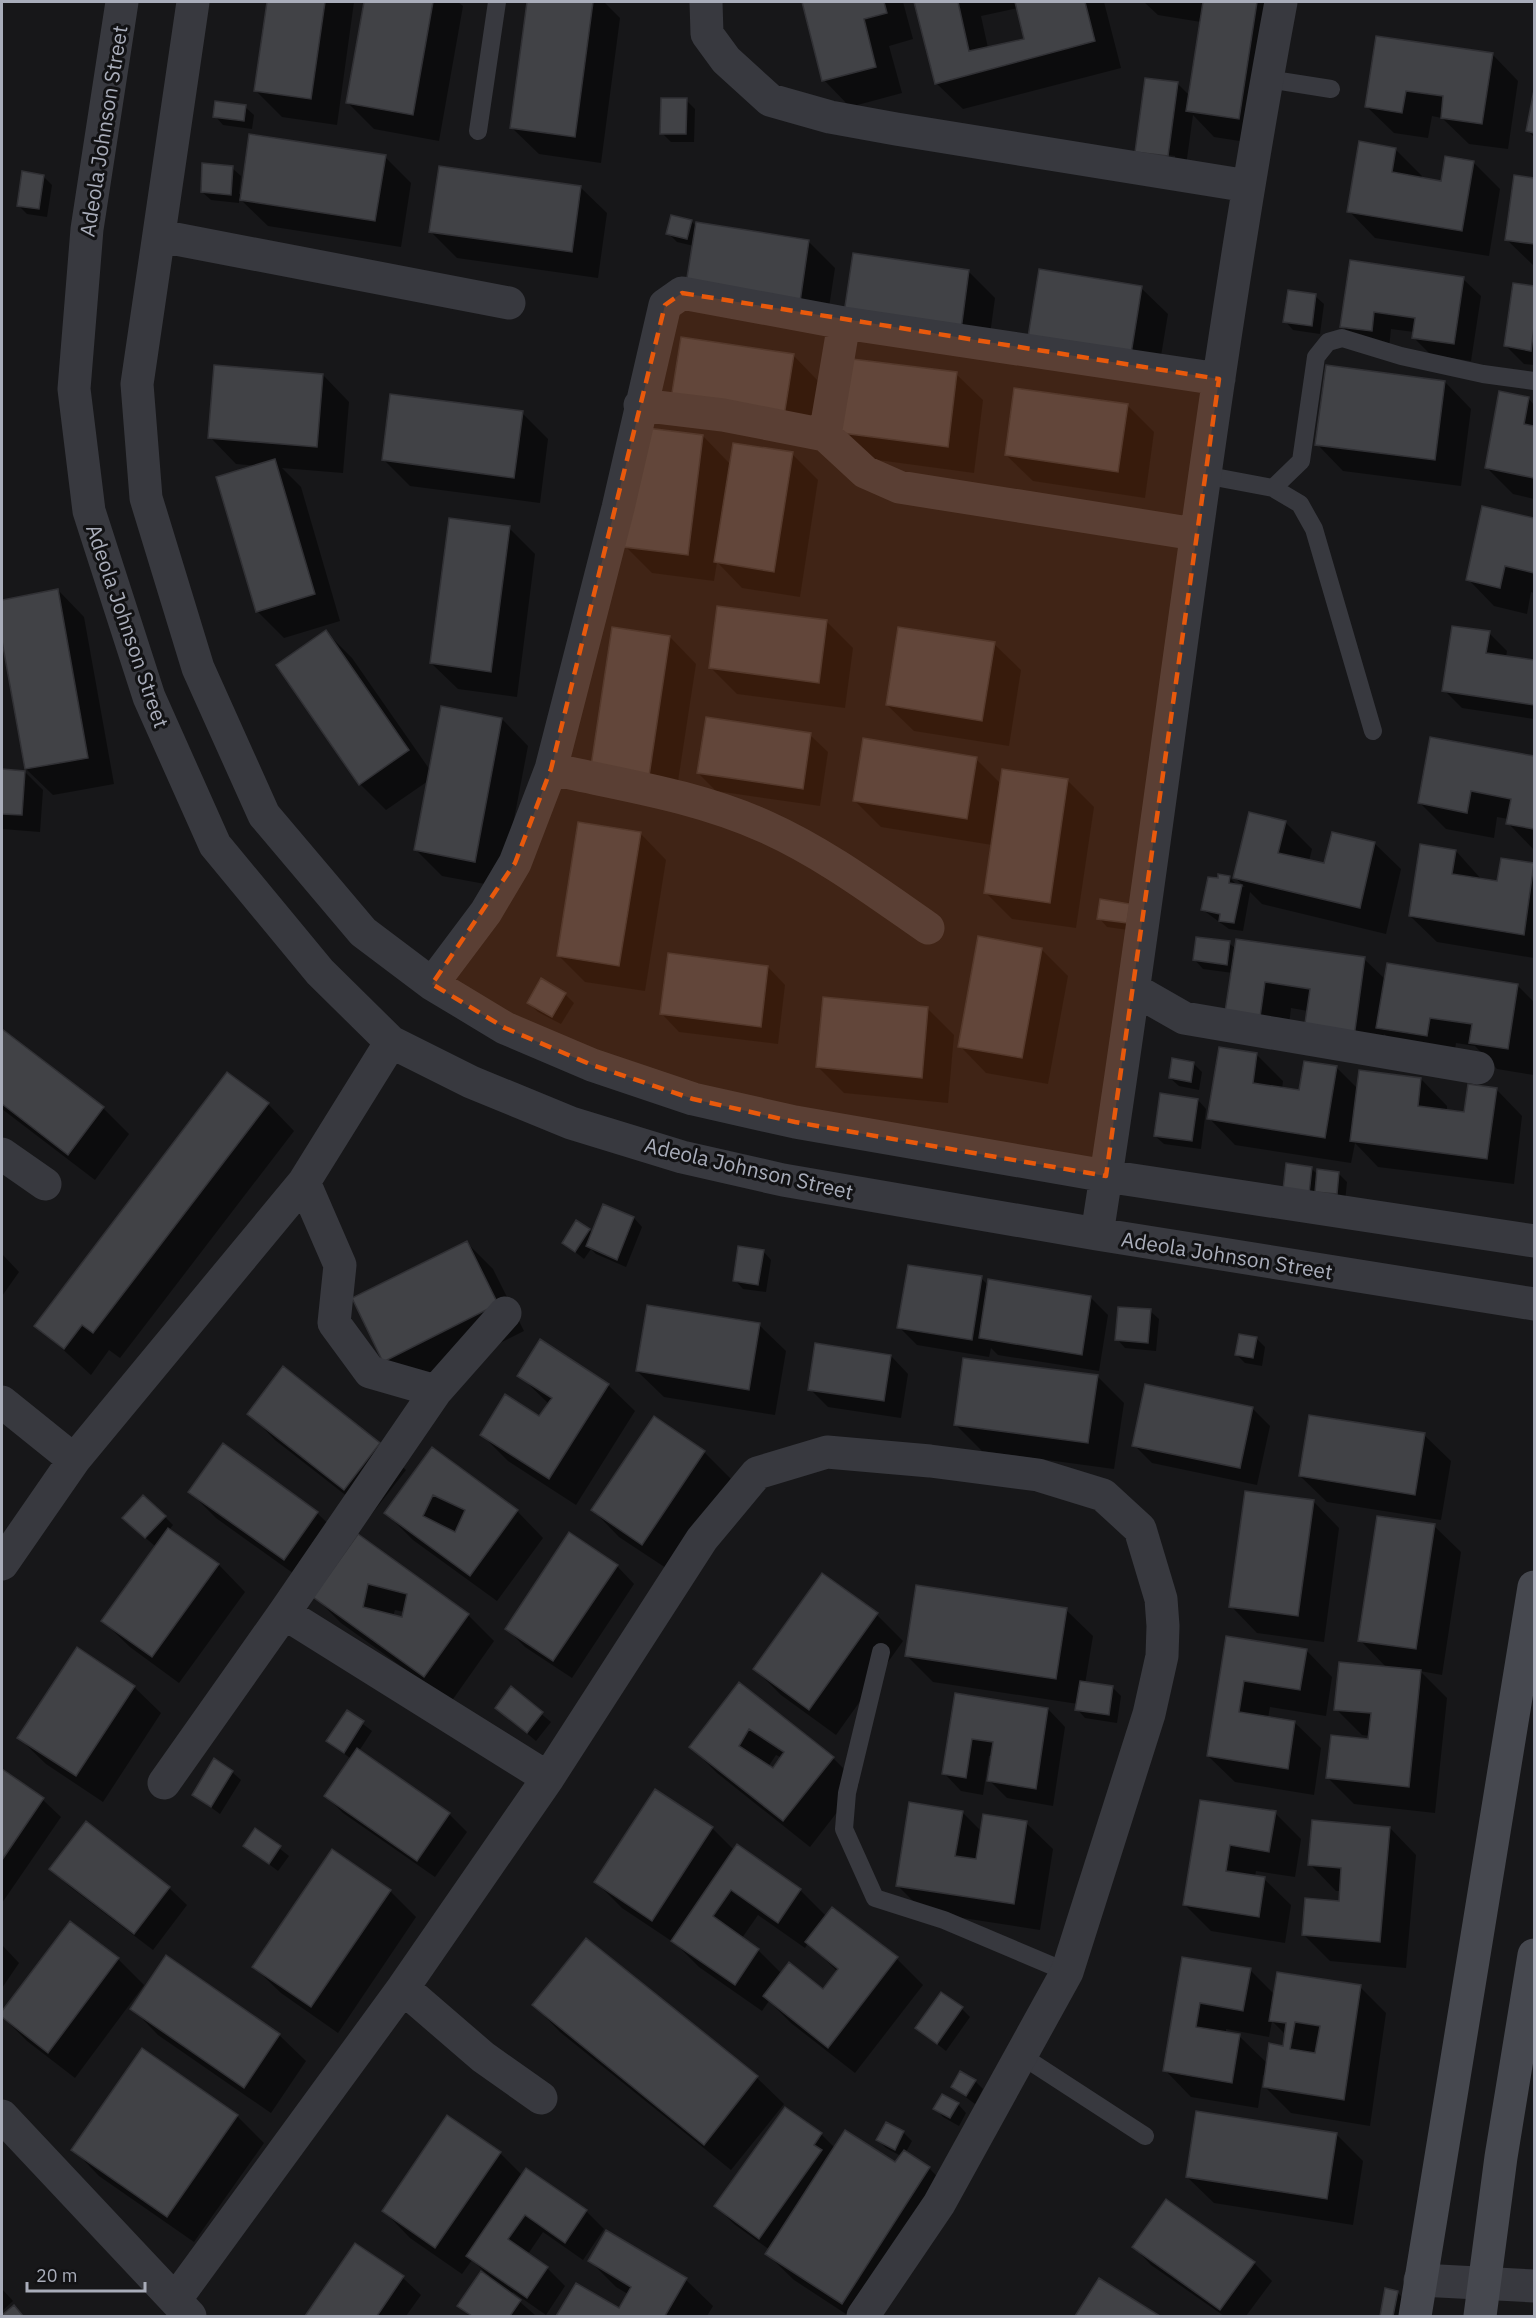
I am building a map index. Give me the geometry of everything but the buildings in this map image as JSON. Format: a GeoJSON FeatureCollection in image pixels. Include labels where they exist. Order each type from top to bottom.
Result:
{"type":"FeatureCollection","features":[{"type":"Feature","properties":{"kind":"street","name":"Adeola Johnson Street"},"geometry":{"type":"LineString","coordinates":[[122,2],[87,229],[74,389],[88,511],[149,697],[215,844],[320,972],[391,1042],[471,1082],[571,1123],[682,1157],[783,1180],[1097,1234],[1534,1304]]}},
{"type":"Feature","properties":{"kind":"street"},"geometry":{"type":"LineString","coordinates":[[193,2],[137,384],[146,498],[198,668],[264,815],[363,932],[432,984],[505,1028],[592,1065],[693,1099],[795,1122],[1106,1176],[1534,1240]]}},
{"type":"Feature","properties":{"kind":"street"},"geometry":{"type":"LineString","coordinates":[[706,2],[707,34],[726,60],[770,100],[830,117],[896,129],[1248,186]]}},
{"type":"Feature","properties":{"kind":"street"},"geometry":{"type":"LineString","coordinates":[[1097,1234],[1135,990],[1195,534],[1248,186],[1281,2]]}},
{"type":"Feature","properties":{"kind":"street"},"geometry":{"type":"LineString","coordinates":[[160,236],[509,303]]}},
{"type":"Feature","properties":{"kind":"street"},"geometry":{"type":"LineString","coordinates":[[432,984],[486,912],[515,863],[551,769],[618,508],[665,305],[682,293],[844,322],[1219,379]]}},
{"type":"Feature","properties":{"kind":"street"},"geometry":{"type":"LineString","coordinates":[[825,435],[844,322]]}},
{"type":"Feature","properties":{"kind":"street"},"geometry":{"type":"LineString","coordinates":[[640,405],[723,415],[825,435],[865,472],[899,487],[1195,534]]}},
{"type":"Feature","properties":{"kind":"street"},"geometry":{"type":"LineString","coordinates":[[551,769],[694,800],[766,827],[836,865],[928,928]]}},
{"type":"Feature","properties":{"kind":"street"},"geometry":{"type":"LineString","coordinates":[[1135,990],[1184,1018],[1478,1068]]}},
{"type":"Feature","properties":{"kind":"street"},"geometry":{"type":"LineString","coordinates":[[2,1564],[74,1460],[304,1182],[391,1042]]}},
{"type":"Feature","properties":{"kind":"street"},"geometry":{"type":"LineString","coordinates":[[2,1154],[45,1184]]}},
{"type":"Feature","properties":{"kind":"street"},"geometry":{"type":"LineString","coordinates":[[304,1182],[340,1265],[334,1323],[370,1372],[436,1391]]}},
{"type":"Feature","properties":{"kind":"street"},"geometry":{"type":"LineString","coordinates":[[164,1783],[436,1391],[505,1313]]}},
{"type":"Feature","properties":{"kind":"street"},"geometry":{"type":"LineString","coordinates":[[2,1402],[74,1460]]}},
{"type":"Feature","properties":{"kind":"street"},"geometry":{"type":"LineString","coordinates":[[2,2116],[183,2308],[548,1778],[702,1539],[758,1473],[827,1452],[930,1461],[1038,1475],[1102,1496],[1140,1529],[1161,1599],[1162,1656],[1149,1714],[1068,1972],[939,2204],[863,2316]]}},
{"type":"Feature","properties":{"kind":"street"},"geometry":{"type":"LineString","coordinates":[[1415,2316],[1534,1587]]}},
{"type":"Feature","properties":{"kind":"street"},"geometry":{"type":"LineString","coordinates":[[284,1613],[548,1778]]}},
{"type":"Feature","properties":{"kind":"street"},"geometry":{"type":"LineString","coordinates":[[1480,2316],[1501,2157],[1534,1955]]}},
{"type":"Feature","properties":{"kind":"street"},"geometry":{"type":"LineString","coordinates":[[403,1988],[483,2057],[541,2098]]}},
{"type":"Feature","properties":{"kind":"street"},"geometry":{"type":"LineString","coordinates":[[1420,2280],[1534,2286]]}},
{"type":"Feature","properties":{"kind":"lane"},"geometry":{"type":"LineString","coordinates":[[478,131],[497,2]]}},
{"type":"Feature","properties":{"kind":"lane"},"geometry":{"type":"LineString","coordinates":[[1267,79],[1331,89]]}},
{"type":"Feature","properties":{"kind":"lane"},"geometry":{"type":"LineString","coordinates":[[1273,488],[1301,461],[1316,357],[1328,342],[1342,338],[1413,358],[1483,374],[1534,381]]}},
{"type":"Feature","properties":{"kind":"lane"},"geometry":{"type":"LineString","coordinates":[[1204,475],[1273,488],[1300,504],[1314,529],[1373,731]]}},
{"type":"Feature","properties":{"kind":"lane"},"geometry":{"type":"LineString","coordinates":[[881,1652],[847,1793],[844,1828],[875,1898],[944,1920],[1068,1972]]}},
{"type":"Feature","properties":{"kind":"lane"},"geometry":{"type":"LineString","coordinates":[[1022,2056],[1145,2136]]}},
{"type":"Feature","properties":{"kind":"highlighted area"},"geometry":{"type":"Polygon","coordinates":[[[682,293],[1219,379],[1106,1176],[795,1122],[693,1099],[592,1065],[505,1028],[432,984],[515,863],[551,769],[665,305],[682,293]]]}}]}
